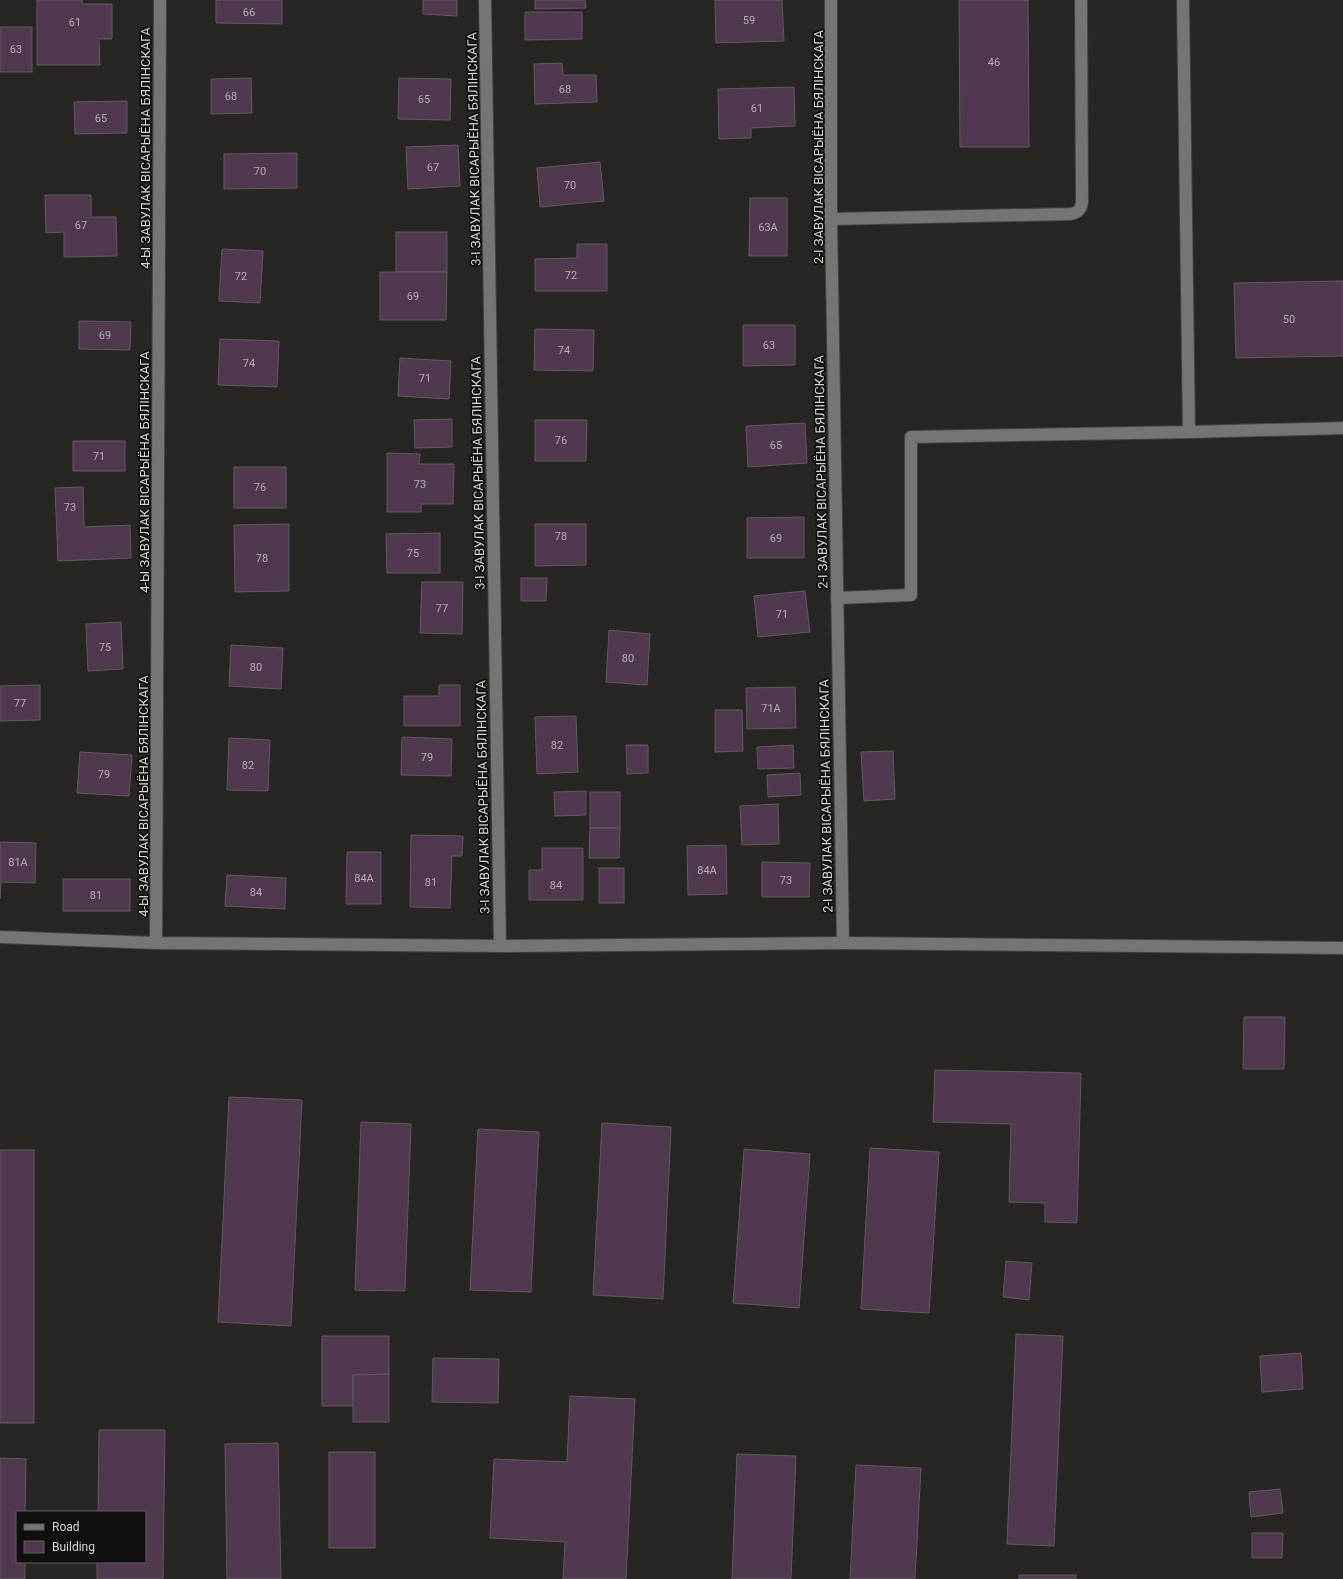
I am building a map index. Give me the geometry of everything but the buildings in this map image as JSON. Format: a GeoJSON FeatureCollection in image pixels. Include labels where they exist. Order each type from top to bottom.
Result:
{"type":"FeatureCollection","features":[{"type":"Feature","properties":{"kind":"street","name":"4-Ы ЗАВУЛАК ВІСАРЫЁНА БЯЛІНСКАГА"},"geometry":{"type":"LineString","coordinates":[[156,943],[160,0]]}},
{"type":"Feature","properties":{"kind":"street","name":"3-І ЗАВУЛАК ВІСАРЫЁНА БЯЛІНСКАГА"},"geometry":{"type":"LineString","coordinates":[[485,0],[500,946]]}},
{"type":"Feature","properties":{"kind":"street","name":"2-І ЗАВУЛАК ВІСАРЫЁНА БЯЛІНСКАГА"},"geometry":{"type":"LineString","coordinates":[[832,0],[831,218],[843,943]]}},
{"type":"Feature","properties":{"kind":"street"},"geometry":{"type":"LineString","coordinates":[[831,218],[1070,214],[1078,211],[1081,208],[1082,202],[1081,0]]}},
{"type":"Feature","properties":{"kind":"street"},"geometry":{"type":"LineString","coordinates":[[1182,0],[1189,432]]}},
{"type":"Feature","properties":{"kind":"street"},"geometry":{"type":"LineString","coordinates":[[837,598],[911,595],[911,437],[1343,428]]}},
{"type":"Feature","properties":{"kind":"street"},"geometry":{"type":"LineString","coordinates":[[0,937],[156,943],[500,946],[843,943],[1343,948]]}}]}
